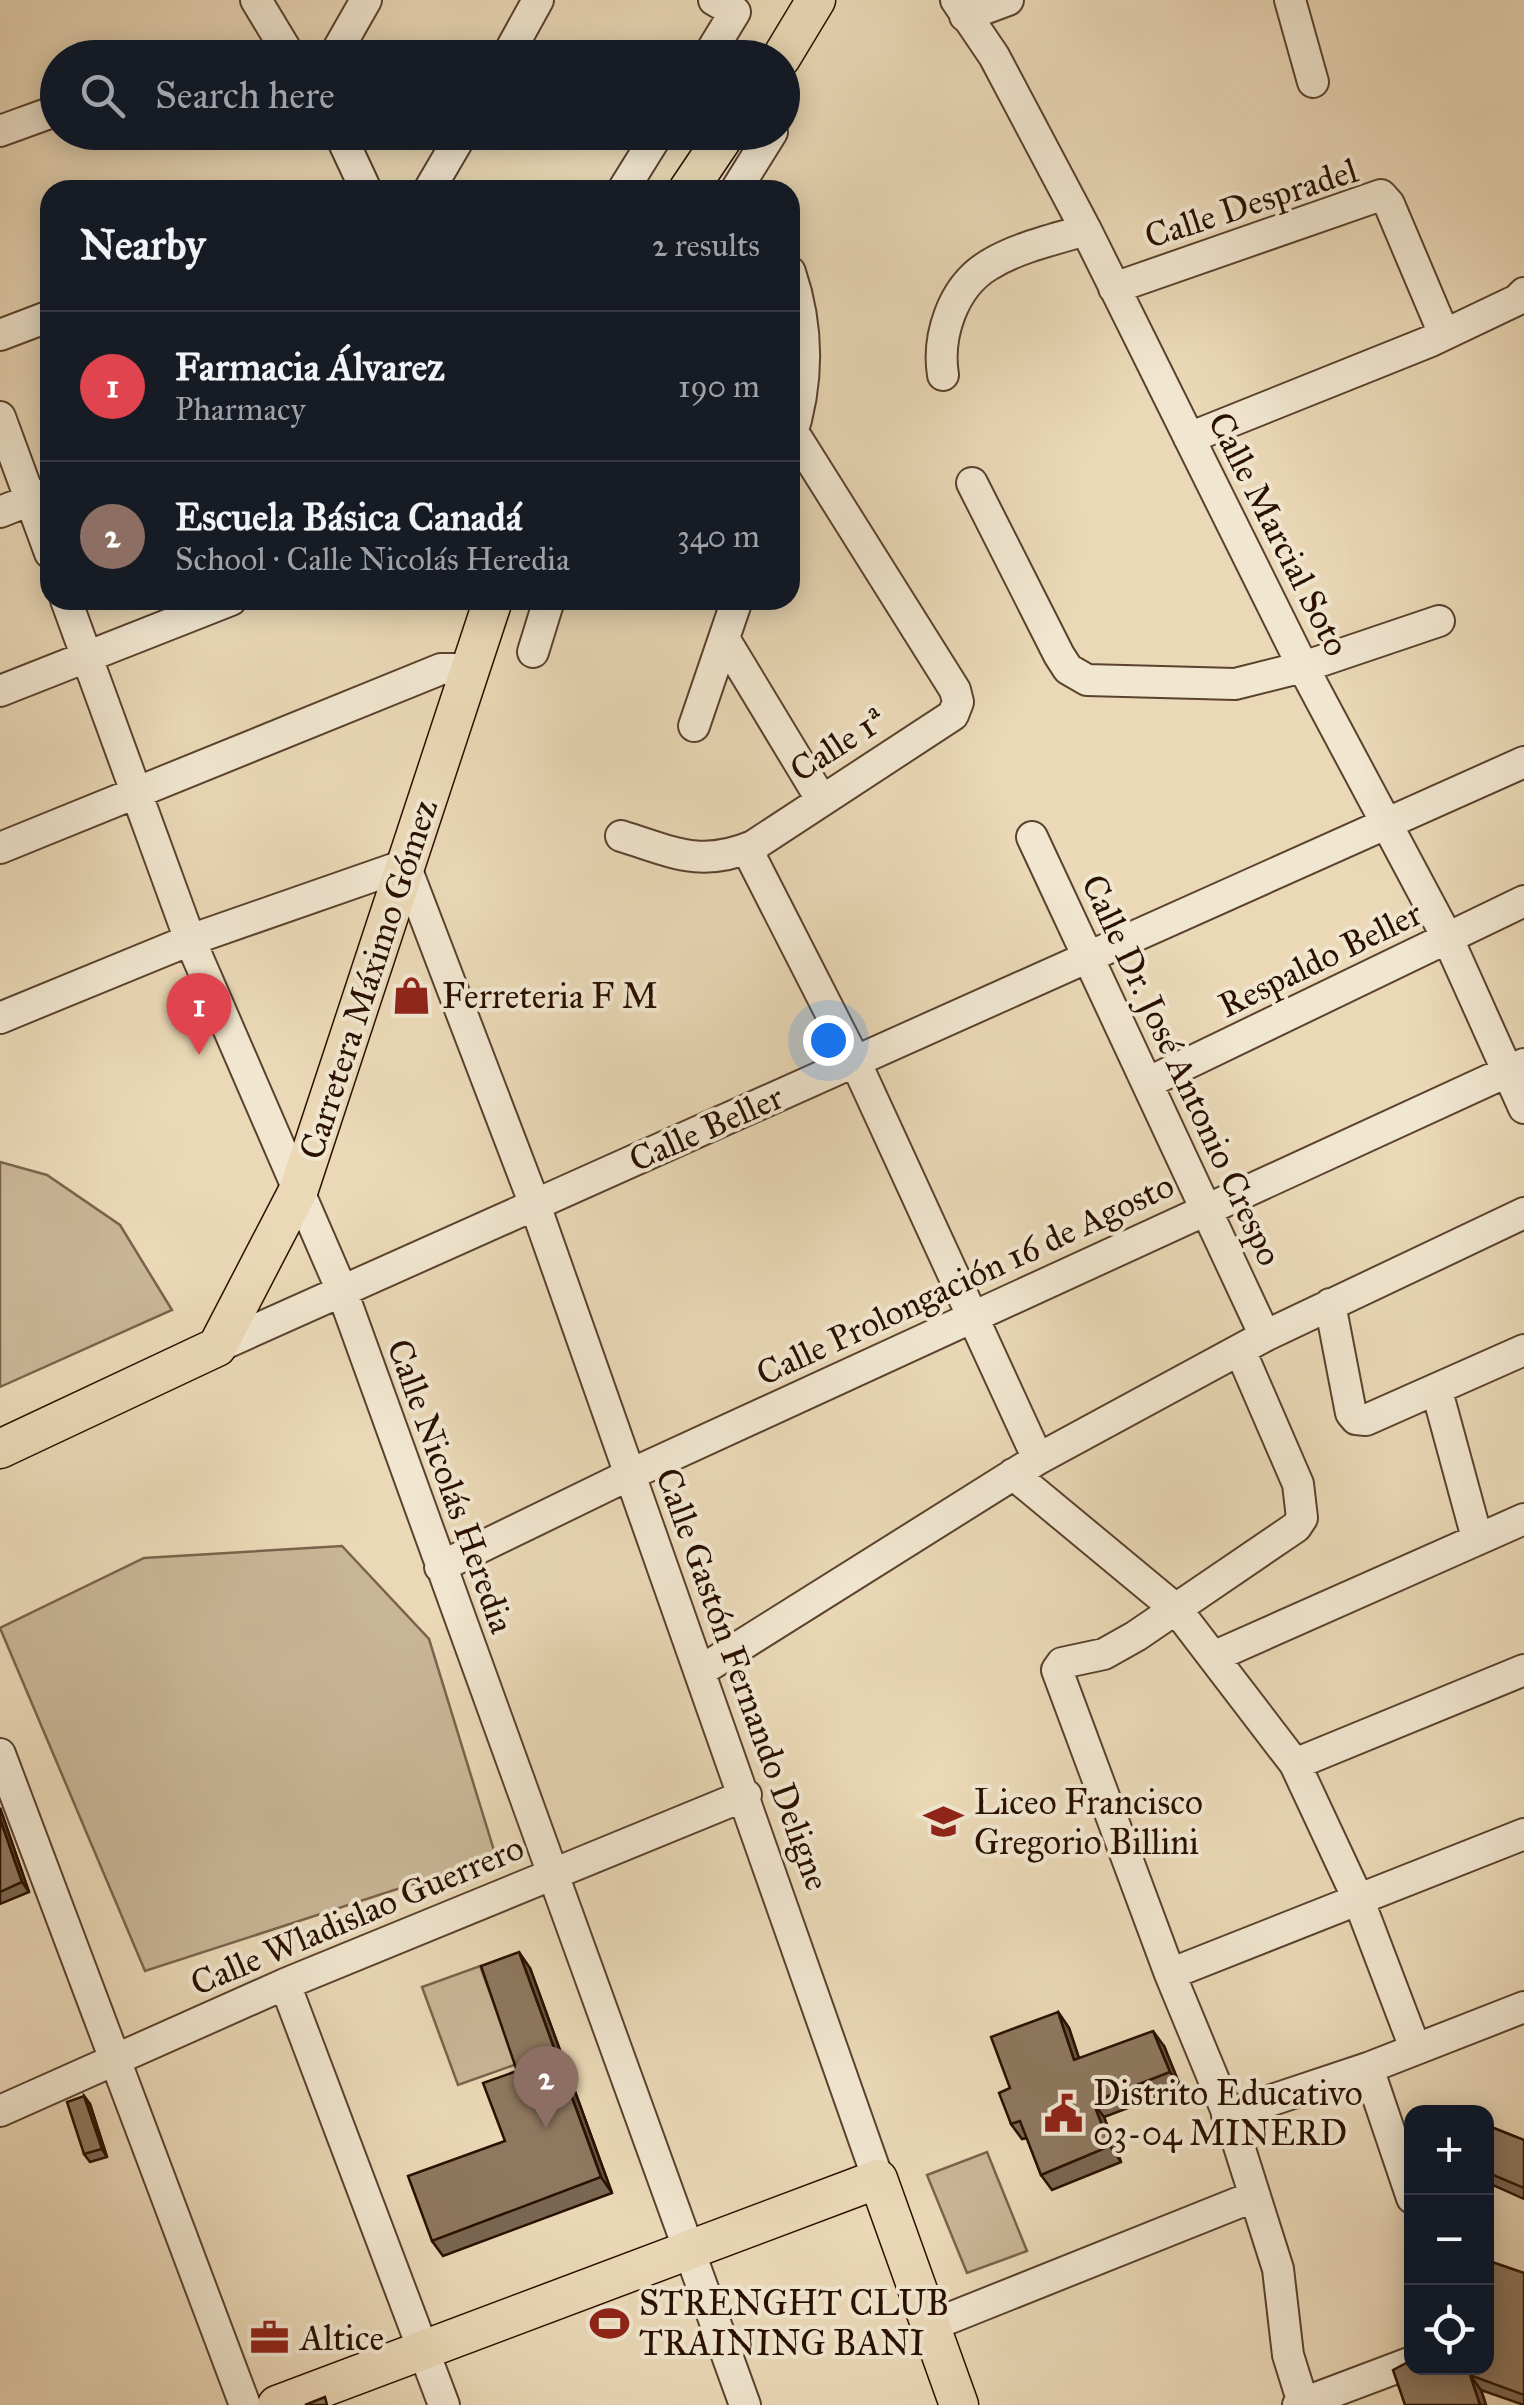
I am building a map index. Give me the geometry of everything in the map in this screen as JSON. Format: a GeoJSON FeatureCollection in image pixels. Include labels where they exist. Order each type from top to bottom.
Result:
{"type":"FeatureCollection","features":[{"type":"Feature","properties":{"kind":"main road"},"geometry":{"type":"LineString","coordinates":[[792,40],[816,0]]}},
{"type":"Feature","properties":{"kind":"main road"},"geometry":{"type":"LineString","coordinates":[[702,180],[718,150]]}},
{"type":"Feature","properties":{"kind":"main road","name":"Carretera Máximo Gómez"},"geometry":{"type":"LineString","coordinates":[[217,1347],[299,1189],[489,610]]}},
{"type":"Feature","properties":{"kind":"main road","name":"Calle Beller"},"geometry":{"type":"LineString","coordinates":[[0,1449],[217,1347]]}},
{"type":"Feature","properties":{"kind":"main road"},"geometry":{"type":"LineString","coordinates":[[277,2405],[878,2178],[958,2405]]}},
{"type":"Feature","properties":{"kind":"street"},"geometry":{"type":"LineString","coordinates":[[256,0],[280,40]]}},
{"type":"Feature","properties":{"kind":"street"},"geometry":{"type":"LineString","coordinates":[[343,40],[366,0]]}},
{"type":"Feature","properties":{"kind":"street"},"geometry":{"type":"LineString","coordinates":[[516,40],[538,0]]}},
{"type":"Feature","properties":{"kind":"street"},"geometry":{"type":"LineString","coordinates":[[961,8],[1008,0]]}},
{"type":"Feature","properties":{"kind":"street"},"geometry":{"type":"LineString","coordinates":[[1290,0],[1313,82]]}},
{"type":"Feature","properties":{"kind":"street"},"geometry":{"type":"LineString","coordinates":[[713,40],[724,6]]}},
{"type":"Feature","properties":{"kind":"street","name":"Calle Marcial Soto"},"geometry":{"type":"LineString","coordinates":[[961,8],[994,56],[1086,230],[1303,668],[1516,1068],[1524,1108]]}},
{"type":"Feature","properties":{"kind":"street"},"geometry":{"type":"LineString","coordinates":[[0,131],[40,117]]}},
{"type":"Feature","properties":{"kind":"street"},"geometry":{"type":"LineString","coordinates":[[347,150],[361,180]]}},
{"type":"Feature","properties":{"kind":"street"},"geometry":{"type":"LineString","coordinates":[[435,180],[452,150]]}},
{"type":"Feature","properties":{"kind":"street"},"geometry":{"type":"LineString","coordinates":[[629,180],[649,150]]}},
{"type":"Feature","properties":{"kind":"street"},"geometry":{"type":"LineString","coordinates":[[742,180],[761,150]]}},
{"type":"Feature","properties":{"kind":"street","name":"Calle Despradel"},"geometry":{"type":"LineString","coordinates":[[1114,288],[1381,196],[1389,204],[1444,334]]}},
{"type":"Feature","properties":{"kind":"street"},"geometry":{"type":"LineString","coordinates":[[942,375],[938,346],[946,320],[987,265],[1086,230]]}},
{"type":"Feature","properties":{"kind":"street"},"geometry":{"type":"LineString","coordinates":[[1189,438],[1444,334],[1518,300],[1524,293]]}},
{"type":"Feature","properties":{"kind":"street"},"geometry":{"type":"LineString","coordinates":[[800,301],[805,316],[805,355],[800,384]]}},
{"type":"Feature","properties":{"kind":"street"},"geometry":{"type":"LineString","coordinates":[[0,336],[40,320]]}},
{"type":"Feature","properties":{"kind":"street"},"geometry":{"type":"LineString","coordinates":[[0,417],[40,494]]}},
{"type":"Feature","properties":{"kind":"street","name":"Calle 1ª"},"geometry":{"type":"LineString","coordinates":[[621,836],[700,860],[721,859],[753,846],[953,715],[958,702],[800,450]]}},
{"type":"Feature","properties":{"kind":"street"},"geometry":{"type":"LineString","coordinates":[[972,482],[1059,655],[1068,669],[1087,680],[1235,684],[1303,668],[1439,621]]}},
{"type":"Feature","properties":{"kind":"street"},"geometry":{"type":"LineString","coordinates":[[0,512],[40,496]]}},
{"type":"Feature","properties":{"kind":"street","name":"Calle Nicolás Heredia"},"geometry":{"type":"LineString","coordinates":[[69,610],[190,940],[342,1291],[745,2405]]}},
{"type":"Feature","properties":{"kind":"street"},"geometry":{"type":"LineString","coordinates":[[0,692],[206,610]]}},
{"type":"Feature","properties":{"kind":"street"},"geometry":{"type":"LineString","coordinates":[[534,652],[546,610]]}},
{"type":"Feature","properties":{"kind":"street"},"geometry":{"type":"LineString","coordinates":[[694,726],[726,640],[728,610]]}},
{"type":"Feature","properties":{"kind":"street"},"geometry":{"type":"LineString","coordinates":[[726,640],[822,800]]}},
{"type":"Feature","properties":{"kind":"street"},"geometry":{"type":"LineString","coordinates":[[0,848],[441,668],[470,670]]}},
{"type":"Feature","properties":{"kind":"street","name":"Calle Beller"},"geometry":{"type":"LineString","coordinates":[[217,1347],[1524,762]]}},
{"type":"Feature","properties":{"kind":"street","name":"Calle Dr. José Antonio Crespo"},"geometry":{"type":"LineString","coordinates":[[1032,836],[1206,1209],[1298,1484],[1302,1518],[1296,1527],[1177,1610]]}},
{"type":"Feature","properties":{"kind":"street"},"geometry":{"type":"LineString","coordinates":[[753,846],[752,860],[855,1061],[972,1317],[1025,1467],[1177,1610],[1295,1764],[1359,1900],[1415,2048]]}},
{"type":"Feature","properties":{"kind":"street"},"geometry":{"type":"LineString","coordinates":[[0,1018],[190,940],[404,865]]}},
{"type":"Feature","properties":{"kind":"street","name":"Calle Gastón Fernando Deligne"},"geometry":{"type":"LineString","coordinates":[[404,865],[535,1204],[878,2178]]}},
{"type":"Feature","properties":{"kind":"street","name":"Respaldo Beller"},"geometry":{"type":"LineString","coordinates":[[1147,1083],[1524,901]]}},
{"type":"Feature","properties":{"kind":"street","name":"Calle Prolongación 16 de Agosto"},"geometry":{"type":"LineString","coordinates":[[440,1567],[630,1475],[1516,1068]]}},
{"type":"Feature","properties":{"kind":"street"},"geometry":{"type":"LineString","coordinates":[[702,1670],[1025,1467],[1252,1343],[1524,1213]]}},
{"type":"Feature","properties":{"kind":"street"},"geometry":{"type":"LineString","coordinates":[[1330,1304],[1350,1413],[1356,1420],[1366,1420],[1437,1392],[1524,1350]]}},
{"type":"Feature","properties":{"kind":"street"},"geometry":{"type":"LineString","coordinates":[[1437,1392],[1477,1538]]}},
{"type":"Feature","properties":{"kind":"street"},"geometry":{"type":"LineString","coordinates":[[1212,1657],[1524,1518]]}},
{"type":"Feature","properties":{"kind":"street"},"geometry":{"type":"LineString","coordinates":[[1177,1610],[1104,1654],[1062,1664],[1057,1670],[1170,1974],[1228,2115],[1255,2196],[1278,2269],[1288,2355],[1300,2404],[1404,2365]]}},
{"type":"Feature","properties":{"kind":"street"},"geometry":{"type":"LineString","coordinates":[[1295,1764],[1524,1670]]}},
{"type":"Feature","properties":{"kind":"street"},"geometry":{"type":"LineString","coordinates":[[2,1763],[118,2060],[245,2405]]}},
{"type":"Feature","properties":{"kind":"street","name":"Calle Wladislao Guerrero"},"geometry":{"type":"LineString","coordinates":[[0,2111],[285,1984],[746,1795]]}},
{"type":"Feature","properties":{"kind":"street"},"geometry":{"type":"LineString","coordinates":[[1170,1974],[1524,1834]]}},
{"type":"Feature","properties":{"kind":"street"},"geometry":{"type":"LineString","coordinates":[[285,1984],[444,2405]]}},
{"type":"Feature","properties":{"kind":"street"},"geometry":{"type":"LineString","coordinates":[[1228,2115],[1368,2068],[1524,2007]]}},
{"type":"Feature","properties":{"kind":"street"},"geometry":{"type":"LineString","coordinates":[[1368,2068],[1411,2195]]}},
{"type":"Feature","properties":{"kind":"street"},"geometry":{"type":"LineString","coordinates":[[930,2326],[1255,2196]]}},
{"type":"Feature","properties":{"kind":"shaded area"},"geometry":{"type":"Polygon","coordinates":[[[0,1162],[47,1175],[120,1225],[172,1310],[0,1387],[0,1162]]]}},
{"type":"Feature","properties":{"kind":"shaded area"},"geometry":{"type":"Polygon","coordinates":[[[342,1546],[429,1639],[496,1857],[145,1971],[0,1628],[144,1558],[342,1546]]]}},
{"type":"Feature","properties":{"kind":"shaded area"},"geometry":{"type":"Polygon","coordinates":[[[480,1966],[517,2064],[458,2085],[422,1987],[480,1966]]]}},
{"type":"Feature","properties":{"kind":"shaded area"},"geometry":{"type":"Polygon","coordinates":[[[987,2152],[1027,2251],[967,2273],[927,2175],[987,2152]]]}},
{"type":"Feature","properties":{"kind":"building"},"geometry":{"type":"Polygon","coordinates":[[[0,1819],[22,1882],[0,1892],[0,1819]]]}},
{"type":"Feature","properties":{"kind":"building"},"geometry":{"type":"Polygon","coordinates":[[[519,1952],[601,2177],[432,2241],[408,2176],[505,2141],[483,2083],[517,2071],[481,1966],[519,1952]]]}},
{"type":"Feature","properties":{"kind":"building","name":"Distrito Educativo 03-04 MINERD"},"geometry":{"type":"Polygon","coordinates":[[[1058,2012],[1074,2060],[1153,2031],[1170,2072],[1093,2102],[1110,2146],[1041,2175],[1020,2121],[1011,2124],[999,2093],[1010,2088],[991,2037],[1058,2012]]]}},
{"type":"Feature","properties":{"kind":"building"},"geometry":{"type":"Polygon","coordinates":[[[84,2096],[102,2149],[84,2154],[67,2102],[84,2096]]]}},
{"type":"Feature","properties":{"kind":"building"},"geometry":{"type":"Polygon","coordinates":[[[1494,2128],[1524,2140],[1524,2188],[1494,2175],[1494,2128]]]}},
{"type":"Feature","properties":{"kind":"building"},"geometry":{"type":"Polygon","coordinates":[[[1494,2263],[1524,2273],[1524,2395],[1470,2375],[1494,2375],[1494,2263]]]}},
{"type":"Feature","properties":{"kind":"building"},"geometry":{"type":"Polygon","coordinates":[[[1404,2364],[1404,2375],[1470,2375],[1480,2405],[1405,2405],[1393,2370],[1404,2364]]]}},
{"type":"Feature","properties":{"kind":"building"},"geometry":{"type":"Polygon","coordinates":[[[325,2397],[327,2405],[305,2405],[325,2397]]]}},
{"type":"Feature","properties":{"kind":"place","name":"Ferreteria F M"},"geometry":{"type":"Point","coordinates":[412,996]}},
{"type":"Feature","properties":{"kind":"place","name":"Farmacia Álvarez"},"geometry":{"type":"Point","coordinates":[199,1055]}},
{"type":"Feature","properties":{"kind":"place","name":"Liceo Francisco Gregorio Billini"},"geometry":{"type":"Point","coordinates":[944,1822]}},
{"type":"Feature","properties":{"kind":"place","name":"Distrito Educativo 03-04 MINERD"},"geometry":{"type":"Point","coordinates":[1063,2113]}},
{"type":"Feature","properties":{"kind":"place","name":"Escuela Básica Canadá"},"geometry":{"type":"Point","coordinates":[546,2128]}},
{"type":"Feature","properties":{"kind":"place","name":"STRENGHT CLUB TRAINING BANI"},"geometry":{"type":"Point","coordinates":[609,2323]}},
{"type":"Feature","properties":{"kind":"place","name":"Altice"},"geometry":{"type":"Point","coordinates":[270,2338]}}]}
